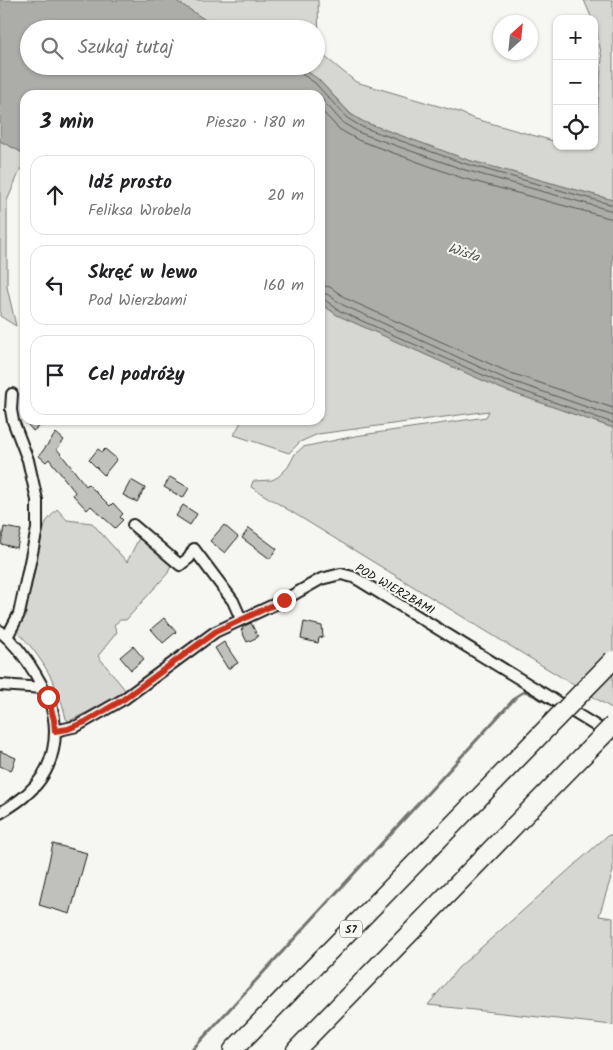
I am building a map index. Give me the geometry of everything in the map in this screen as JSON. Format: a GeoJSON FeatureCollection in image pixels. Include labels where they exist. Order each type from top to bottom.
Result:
{"type":"FeatureCollection","features":[{"type":"Feature","properties":{"kind":"highway","name":"S7"},"geometry":{"type":"LineString","coordinates":[[232,1050],[613,660]]}},
{"type":"Feature","properties":{"kind":"highway"},"geometry":{"type":"LineString","coordinates":[[296,1050],[613,725]]}},
{"type":"Feature","properties":{"kind":"street"},"geometry":{"type":"LineString","coordinates":[[0,813],[27,794],[44,774],[53,753],[55,731],[52,708],[43,688],[22,653],[3,634],[20,614],[37,529],[37,500],[28,460],[13,421],[11,410],[12,394]]}},
{"type":"Feature","properties":{"kind":"street"},"geometry":{"type":"LineString","coordinates":[[133,525],[180,565],[189,558],[194,550],[233,601],[241,619]]}},
{"type":"Feature","properties":{"kind":"street","name":"POD WIERZBAMI"},"geometry":{"type":"LineString","coordinates":[[55,731],[77,726],[124,699],[215,632],[284,600],[321,579],[335,574],[346,575],[362,582],[613,737]]}},
{"type":"Feature","properties":{"kind":"street"},"geometry":{"type":"LineString","coordinates":[[0,685],[43,688]]}},
{"type":"Feature","properties":{"kind":"shaded area"},"geometry":{"type":"Polygon","coordinates":[[[175,0],[318,0],[318,20],[205,20],[175,0]]]}},
{"type":"Feature","properties":{"kind":"shaded area"},"geometry":{"type":"Polygon","coordinates":[[[584,0],[613,0],[613,200],[468,160],[364,122],[351,114],[312,75],[325,75],[325,57],[356,82],[553,141],[553,150],[598,150],[598,102],[602,58],[598,38],[598,15],[590,15],[584,0]]]}},
{"type":"Feature","properties":{"kind":"shaded area"},"geometry":{"type":"Polygon","coordinates":[[[0,141],[20,151],[20,170],[7,201],[7,287],[16,326],[0,316],[0,141]]]}},
{"type":"Feature","properties":{"kind":"shaded area"},"geometry":{"type":"Polygon","coordinates":[[[325,307],[337,315],[502,389],[613,428],[613,709],[251,487],[253,481],[272,480],[278,477],[288,467],[295,454],[303,447],[355,436],[486,417],[489,411],[318,434],[300,442],[289,453],[234,435],[239,425],[325,425],[325,307]]]}},
{"type":"Feature","properties":{"kind":"shaded area"},"geometry":{"type":"Polygon","coordinates":[[[57,509],[67,520],[92,523],[127,562],[140,536],[171,564],[168,573],[126,620],[120,620],[114,625],[117,632],[98,656],[126,691],[113,700],[69,721],[66,719],[59,694],[48,672],[17,631],[21,622],[46,522],[57,509]]]}},
{"type":"Feature","properties":{"kind":"shaded area"},"geometry":{"type":"Polygon","coordinates":[[[613,834],[613,871],[599,916],[613,918],[613,1025],[428,1005],[458,968],[607,836],[613,834]]]}},
{"type":"Feature","properties":{"kind":"water","name":"Wisła"},"geometry":{"type":"Polygon","coordinates":[[[0,0],[175,0],[205,20],[20,20],[20,75],[312,75],[350,114],[364,122],[468,160],[613,200],[613,428],[502,389],[337,315],[325,307],[325,90],[20,90],[20,151],[0,141],[0,0]]]}},
{"type":"Feature","properties":{"kind":"building"},"geometry":{"type":"Polygon","coordinates":[[[28,425],[41,425],[33,431],[28,425]]]}},
{"type":"Feature","properties":{"kind":"building"},"geometry":{"type":"Polygon","coordinates":[[[56,433],[64,440],[57,449],[86,486],[88,484],[110,506],[113,503],[123,514],[120,517],[123,520],[115,528],[91,506],[87,510],[73,495],[75,492],[49,459],[46,462],[39,456],[56,433]]]}},
{"type":"Feature","properties":{"kind":"building"},"geometry":{"type":"Polygon","coordinates":[[[98,449],[102,452],[105,449],[117,459],[104,475],[89,460],[98,449]]]}},
{"type":"Feature","properties":{"kind":"building"},"geometry":{"type":"Polygon","coordinates":[[[170,477],[189,488],[183,498],[164,487],[170,477]]]}},
{"type":"Feature","properties":{"kind":"building"},"geometry":{"type":"Polygon","coordinates":[[[131,480],[145,488],[137,502],[123,495],[131,480]]]}},
{"type":"Feature","properties":{"kind":"building"},"geometry":{"type":"Polygon","coordinates":[[[183,505],[197,514],[190,525],[176,516],[183,505]]]}},
{"type":"Feature","properties":{"kind":"building"},"geometry":{"type":"Polygon","coordinates":[[[224,525],[238,537],[225,553],[210,541],[224,525]]]}},
{"type":"Feature","properties":{"kind":"building"},"geometry":{"type":"Polygon","coordinates":[[[4,527],[21,530],[17,548],[1,544],[4,527]]]}},
{"type":"Feature","properties":{"kind":"building"},"geometry":{"type":"Polygon","coordinates":[[[249,528],[277,549],[270,559],[242,538],[249,528]]]}},
{"type":"Feature","properties":{"kind":"building"},"geometry":{"type":"Polygon","coordinates":[[[164,618],[176,632],[163,643],[151,629],[164,618]]]}},
{"type":"Feature","properties":{"kind":"building"},"geometry":{"type":"Polygon","coordinates":[[[304,622],[322,626],[323,637],[319,638],[318,643],[301,639],[304,622]]]}},
{"type":"Feature","properties":{"kind":"building"},"geometry":{"type":"Polygon","coordinates":[[[251,623],[258,637],[247,642],[241,630],[243,629],[242,627],[251,623]]]}},
{"type":"Feature","properties":{"kind":"building"},"geometry":{"type":"Polygon","coordinates":[[[224,642],[238,663],[228,669],[215,648],[224,642]]]}},
{"type":"Feature","properties":{"kind":"building"},"geometry":{"type":"Polygon","coordinates":[[[133,646],[144,659],[131,670],[120,657],[133,646]]]}},
{"type":"Feature","properties":{"kind":"building"},"geometry":{"type":"Polygon","coordinates":[[[0,751],[16,758],[11,771],[0,766],[0,751]]]}},
{"type":"Feature","properties":{"kind":"building"},"geometry":{"type":"Polygon","coordinates":[[[53,844],[87,853],[70,914],[39,905],[53,844]]]}},
{"type":"Feature","properties":{"kind":"waterway"},"geometry":{"type":"LineString","coordinates":[[192,1050],[517,696],[525,691],[546,702]]}},
{"type":"Feature","properties":{"kind":"route"},"geometry":{"type":"LineString","coordinates":[[48,697],[52,708],[55,731],[77,726],[124,699],[215,632],[284,600]]}}]}
